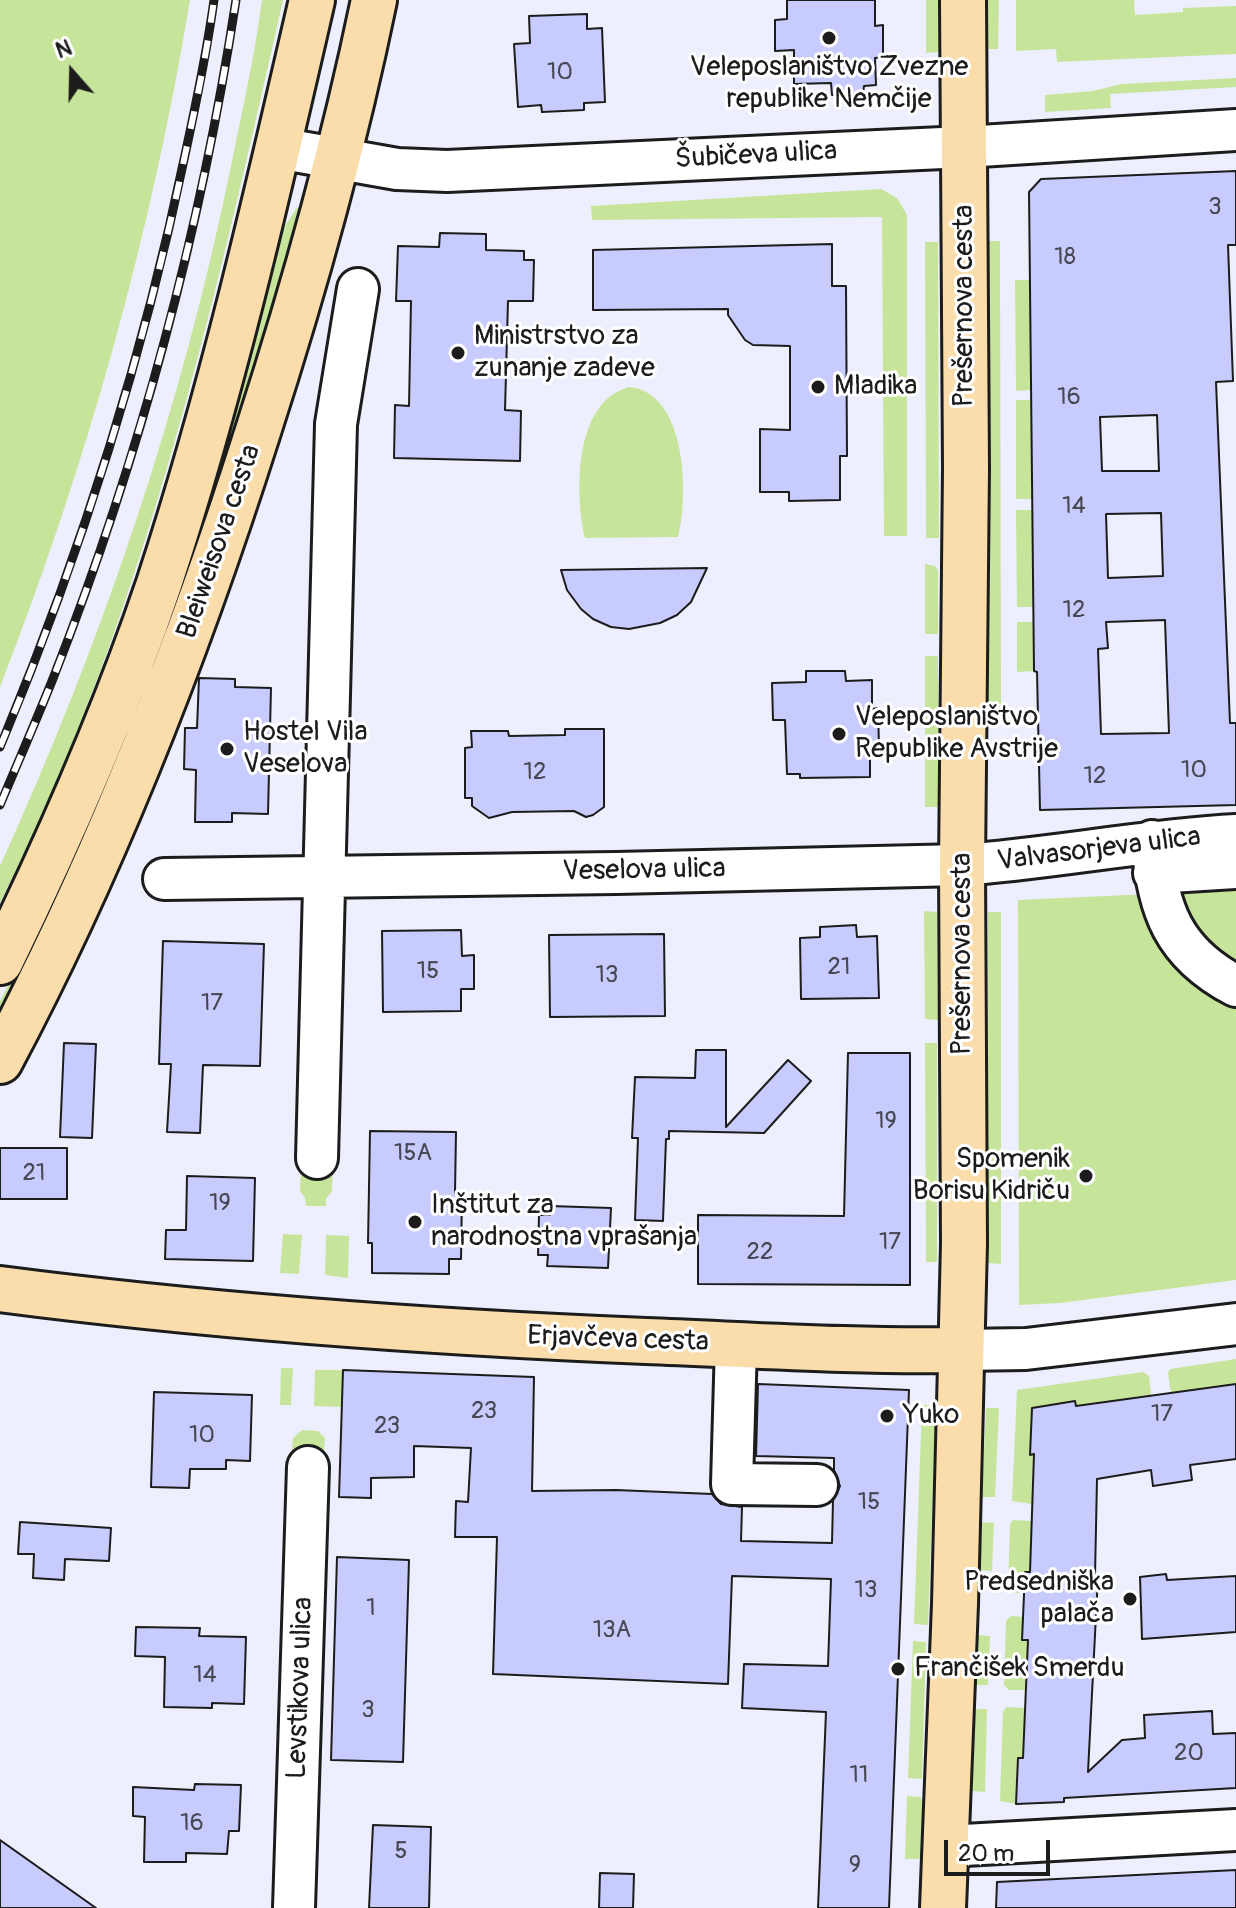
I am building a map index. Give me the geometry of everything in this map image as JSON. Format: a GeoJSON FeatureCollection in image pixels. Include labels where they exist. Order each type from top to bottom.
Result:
{"type":"FeatureCollection","features":[{"type":"Feature","properties":{"kind":"main road","name":"Bleiweisova cesta"},"geometry":{"type":"LineString","coordinates":[[0,962],[81,789],[158,585],[231,339],[312,0]]}},
{"type":"Feature","properties":{"kind":"main road","name":"Bleiweisova cesta"},"geometry":{"type":"LineString","coordinates":[[0,1061],[67,930],[169,692],[280,364],[339,159],[374,0]]}},
{"type":"Feature","properties":{"kind":"main road","name":"Prešernova cesta"},"geometry":{"type":"LineString","coordinates":[[943,1908],[964,1244],[962,865],[966,567],[963,0]]}},
{"type":"Feature","properties":{"kind":"main road","name":"Erjavčeva cesta"},"geometry":{"type":"LineString","coordinates":[[0,1289],[113,1304],[284,1320],[494,1334],[961,1350]]}},
{"type":"Feature","properties":{"kind":"street","name":"Šubičeva ulica"},"geometry":{"type":"LineString","coordinates":[[278,148],[397,169],[447,171],[964,147],[1236,130]]}},
{"type":"Feature","properties":{"kind":"street"},"geometry":{"type":"LineString","coordinates":[[317,1158],[336,424],[358,289]]}},
{"type":"Feature","properties":{"kind":"street","name":"Valvasorjeva ulica"},"geometry":{"type":"LineString","coordinates":[[962,865],[1153,857],[1236,835]]}},
{"type":"Feature","properties":{"kind":"street"},"geometry":{"type":"LineString","coordinates":[[1236,868],[1153,857],[1165,916],[1177,937],[1195,958],[1236,986]]}},
{"type":"Feature","properties":{"kind":"street","name":"Veselova ulica"},"geometry":{"type":"LineString","coordinates":[[164,879],[962,865]]}},
{"type":"Feature","properties":{"kind":"street","name":"Erjavčeva cesta"},"geometry":{"type":"LineString","coordinates":[[961,1350],[1026,1349],[1236,1324]]}},
{"type":"Feature","properties":{"kind":"street"},"geometry":{"type":"LineString","coordinates":[[736,1344],[732,1484],[817,1485]]}},
{"type":"Feature","properties":{"kind":"street","name":"Levstikova ulica"},"geometry":{"type":"LineString","coordinates":[[294,1908],[308,1467]]}},
{"type":"Feature","properties":{"kind":"street"},"geometry":{"type":"LineString","coordinates":[[946,1846],[1236,1830]]}},
{"type":"Feature","properties":{"kind":"green space"},"geometry":{"type":"Polygon","coordinates":[[[0,0],[190,0],[156,176],[113,348],[61,519],[0,687],[0,0]]]}},
{"type":"Feature","properties":{"kind":"green space"},"geometry":{"type":"Polygon","coordinates":[[[262,0],[283,0],[230,231],[169,460],[95,686],[50,796],[0,903],[0,866],[38,781],[106,608],[190,342],[212,252],[262,0]]]}},
{"type":"Feature","properties":{"kind":"green space"},"geometry":{"type":"Polygon","coordinates":[[[926,0],[938,0],[939,52],[926,53],[926,0]]]}},
{"type":"Feature","properties":{"kind":"green space"},"geometry":{"type":"Polygon","coordinates":[[[988,0],[999,0],[998,49],[988,49],[988,0]]]}},
{"type":"Feature","properties":{"kind":"green space"},"geometry":{"type":"Polygon","coordinates":[[[1016,0],[1134,0],[1135,15],[1183,12],[1183,8],[1236,6],[1236,54],[1057,62],[1056,49],[1016,51],[1016,0]]]}},
{"type":"Feature","properties":{"kind":"green space"},"geometry":{"type":"Polygon","coordinates":[[[1236,78],[1236,87],[1110,94],[1111,108],[1045,112],[1045,95],[1093,91],[1121,84],[1236,78]]]}},
{"type":"Feature","properties":{"kind":"green space"},"geometry":{"type":"Polygon","coordinates":[[[881,189],[897,198],[907,215],[907,536],[884,536],[882,217],[592,220],[591,206],[881,189]]]}},
{"type":"Feature","properties":{"kind":"green space"},"geometry":{"type":"Polygon","coordinates":[[[301,207],[280,302],[147,698],[0,1023],[0,1001],[14,974],[280,233],[297,208],[301,207]]]}},
{"type":"Feature","properties":{"kind":"green space"},"geometry":{"type":"Polygon","coordinates":[[[989,241],[1000,241],[1001,709],[988,710],[989,241]]]}},
{"type":"Feature","properties":{"kind":"green space"},"geometry":{"type":"Polygon","coordinates":[[[925,242],[938,242],[939,538],[926,538],[925,242]]]}},
{"type":"Feature","properties":{"kind":"green space"},"geometry":{"type":"Polygon","coordinates":[[[1015,280],[1030,280],[1031,390],[1016,391],[1015,280]]]}},
{"type":"Feature","properties":{"kind":"green space"},"geometry":{"type":"Polygon","coordinates":[[[629,387],[648,393],[663,407],[673,426],[683,473],[678,537],[585,538],[580,475],[588,430],[597,411],[611,396],[629,387]]]}},
{"type":"Feature","properties":{"kind":"green space"},"geometry":{"type":"Polygon","coordinates":[[[1016,400],[1031,400],[1032,499],[1016,499],[1016,400]]]}},
{"type":"Feature","properties":{"kind":"green space"},"geometry":{"type":"Polygon","coordinates":[[[1016,510],[1032,510],[1033,607],[1017,607],[1016,510]]]}},
{"type":"Feature","properties":{"kind":"green space"},"geometry":{"type":"Polygon","coordinates":[[[925,564],[938,570],[938,634],[925,634],[925,564]]]}},
{"type":"Feature","properties":{"kind":"green space"},"geometry":{"type":"Polygon","coordinates":[[[1017,622],[1033,622],[1034,671],[1017,672],[1017,622]]]}},
{"type":"Feature","properties":{"kind":"green space"},"geometry":{"type":"Polygon","coordinates":[[[925,656],[938,656],[938,807],[925,807],[925,656]]]}},
{"type":"Feature","properties":{"kind":"green space"},"geometry":{"type":"Polygon","coordinates":[[[1236,890],[1236,1280],[1060,1303],[1019,1305],[1018,900],[1236,890]]]}},
{"type":"Feature","properties":{"kind":"green space"},"geometry":{"type":"Polygon","coordinates":[[[924,911],[937,912],[938,1020],[925,1019],[924,911]]]}},
{"type":"Feature","properties":{"kind":"green space"},"geometry":{"type":"Polygon","coordinates":[[[988,912],[1001,912],[1001,1264],[988,1263],[988,912]]]}},
{"type":"Feature","properties":{"kind":"green space"},"geometry":{"type":"Polygon","coordinates":[[[925,1043],[937,1043],[937,1262],[926,1262],[925,1043]]]}},
{"type":"Feature","properties":{"kind":"green space"},"geometry":{"type":"Polygon","coordinates":[[[301,1164],[333,1164],[332,1191],[326,1199],[326,1206],[306,1206],[300,1191],[301,1164]]]}},
{"type":"Feature","properties":{"kind":"green space"},"geometry":{"type":"Polygon","coordinates":[[[283,1234],[302,1235],[299,1274],[280,1273],[283,1234]]]}},
{"type":"Feature","properties":{"kind":"green space"},"geometry":{"type":"Polygon","coordinates":[[[326,1235],[349,1236],[348,1278],[325,1275],[326,1235]]]}},
{"type":"Feature","properties":{"kind":"green space"},"geometry":{"type":"Polygon","coordinates":[[[1236,1359],[1236,1384],[1171,1393],[1170,1369],[1236,1359]]]}},
{"type":"Feature","properties":{"kind":"green space"},"geometry":{"type":"Polygon","coordinates":[[[281,1368],[293,1368],[291,1405],[280,1405],[281,1368]]]}},
{"type":"Feature","properties":{"kind":"green space"},"geometry":{"type":"Polygon","coordinates":[[[315,1370],[343,1370],[342,1407],[314,1406],[315,1370]]]}},
{"type":"Feature","properties":{"kind":"green space"},"geometry":{"type":"Polygon","coordinates":[[[1143,1372],[1149,1376],[1151,1395],[1076,1406],[1075,1401],[1032,1408],[1032,1504],[1012,1501],[1017,1390],[1143,1372]]]}},
{"type":"Feature","properties":{"kind":"green space"},"geometry":{"type":"Polygon","coordinates":[[[922,1405],[936,1405],[928,1625],[914,1624],[922,1405]]]}},
{"type":"Feature","properties":{"kind":"green space"},"geometry":{"type":"Polygon","coordinates":[[[986,1408],[999,1408],[995,1497],[982,1497],[986,1408]]]}},
{"type":"Feature","properties":{"kind":"green space"},"geometry":{"type":"Polygon","coordinates":[[[302,1430],[318,1431],[325,1438],[323,1463],[291,1461],[293,1438],[302,1430]]]}},
{"type":"Feature","properties":{"kind":"green space"},"geometry":{"type":"Polygon","coordinates":[[[1013,1520],[1032,1521],[1030,1572],[1025,1573],[1024,1593],[1010,1593],[1008,1589],[1010,1524],[1013,1520]]]}},
{"type":"Feature","properties":{"kind":"green space"},"geometry":{"type":"Polygon","coordinates":[[[981,1522],[994,1523],[992,1571],[979,1570],[981,1522]]]}},
{"type":"Feature","properties":{"kind":"green space"},"geometry":{"type":"Polygon","coordinates":[[[1011,1616],[1023,1617],[1022,1640],[1028,1640],[1025,1690],[1009,1690],[1004,1685],[1006,1621],[1011,1616]]]}},
{"type":"Feature","properties":{"kind":"green space"},"geometry":{"type":"Polygon","coordinates":[[[977,1635],[990,1636],[988,1685],[975,1685],[977,1635]]]}},
{"type":"Feature","properties":{"kind":"green space"},"geometry":{"type":"Polygon","coordinates":[[[913,1641],[926,1642],[922,1779],[908,1778],[913,1641]]]}},
{"type":"Feature","properties":{"kind":"green space"},"geometry":{"type":"Polygon","coordinates":[[[1007,1707],[1025,1708],[1023,1758],[1018,1758],[1016,1804],[1000,1801],[1003,1711],[1007,1707]]]}},
{"type":"Feature","properties":{"kind":"green space"},"geometry":{"type":"Polygon","coordinates":[[[974,1709],[987,1709],[985,1792],[972,1791],[974,1709]]]}},
{"type":"Feature","properties":{"kind":"green space"},"geometry":{"type":"Polygon","coordinates":[[[907,1796],[921,1797],[929,1833],[927,1859],[905,1859],[907,1796]]]}},
{"type":"Feature","properties":{"kind":"building","name":"Veleposlaništvo Zvezne republike Nemčije"},"geometry":{"type":"Polygon","coordinates":[[[787,0],[875,0],[875,26],[883,25],[883,57],[875,58],[876,85],[864,86],[863,94],[832,95],[831,83],[794,84],[794,50],[775,51],[775,20],[787,19],[787,0]]]}},
{"type":"Feature","properties":{"kind":"building"},"geometry":{"type":"Polygon","coordinates":[[[587,14],[587,29],[602,28],[605,102],[584,103],[584,110],[542,112],[541,105],[518,107],[514,44],[530,43],[529,16],[587,14]]]}},
{"type":"Feature","properties":{"kind":"building"},"geometry":{"type":"Polygon","coordinates":[[[1236,171],[1236,245],[1228,245],[1233,381],[1216,382],[1230,723],[1236,723],[1236,805],[1040,810],[1037,672],[1034,671],[1029,192],[1041,179],[1236,171]],[[1157,415],[1100,417],[1102,471],[1159,471],[1157,415]],[[1161,513],[1106,514],[1108,578],[1163,576],[1161,513]],[[1165,620],[1106,622],[1108,648],[1098,649],[1101,734],[1169,733],[1165,620]]]}},
{"type":"Feature","properties":{"kind":"building","name":"Ministrstvo za zunanje zadeve"},"geometry":{"type":"Polygon","coordinates":[[[440,233],[486,234],[486,250],[524,251],[524,260],[534,260],[533,301],[508,301],[505,410],[521,411],[520,461],[394,458],[395,405],[409,406],[411,301],[396,301],[398,246],[439,247],[440,233]]]}},
{"type":"Feature","properties":{"kind":"building","name":"Mladika"},"geometry":{"type":"Polygon","coordinates":[[[832,244],[832,286],[846,286],[847,456],[840,456],[840,500],[789,501],[789,492],[760,492],[760,429],[790,430],[790,346],[753,345],[745,340],[728,315],[728,309],[593,310],[593,250],[832,244]]]}},
{"type":"Feature","properties":{"kind":"building"},"geometry":{"type":"Polygon","coordinates":[[[707,568],[691,602],[677,615],[660,623],[629,629],[611,627],[593,619],[581,609],[567,590],[561,570],[707,568]]]}},
{"type":"Feature","properties":{"kind":"building","name":"Veleposlaništvo Republike Avstrije"},"geometry":{"type":"Polygon","coordinates":[[[806,671],[845,671],[846,681],[872,680],[872,709],[878,708],[879,748],[870,748],[870,777],[800,778],[800,774],[787,774],[785,720],[773,720],[772,683],[806,682],[806,671]]]}},
{"type":"Feature","properties":{"kind":"building","name":"Hostel Vila Veselova"},"geometry":{"type":"Polygon","coordinates":[[[199,678],[235,679],[235,687],[271,688],[268,814],[232,813],[232,822],[195,822],[196,770],[184,769],[185,728],[197,728],[199,678]]]}},
{"type":"Feature","properties":{"kind":"building"},"geometry":{"type":"Polygon","coordinates":[[[565,729],[604,729],[604,807],[593,815],[586,817],[574,811],[512,812],[489,818],[472,806],[472,798],[465,798],[465,748],[472,747],[471,731],[508,731],[509,736],[565,735],[565,729]]]}},
{"type":"Feature","properties":{"kind":"building"},"geometry":{"type":"Polygon","coordinates":[[[856,925],[857,937],[877,936],[879,998],[801,999],[800,938],[820,937],[820,927],[856,925]]]}},
{"type":"Feature","properties":{"kind":"building"},"geometry":{"type":"Polygon","coordinates":[[[461,930],[462,956],[474,955],[474,989],[461,989],[461,1011],[383,1012],[382,931],[461,930]]]}},
{"type":"Feature","properties":{"kind":"building"},"geometry":{"type":"Polygon","coordinates":[[[664,934],[665,1016],[550,1017],[549,935],[664,934]]]}},
{"type":"Feature","properties":{"kind":"building"},"geometry":{"type":"Polygon","coordinates":[[[163,941],[264,944],[260,1066],[203,1065],[200,1133],[167,1132],[171,1064],[159,1064],[163,941]]]}},
{"type":"Feature","properties":{"kind":"building"},"geometry":{"type":"Polygon","coordinates":[[[64,1043],[96,1044],[92,1138],[60,1137],[64,1043]]]}},
{"type":"Feature","properties":{"kind":"building"},"geometry":{"type":"Polygon","coordinates":[[[696,1050],[726,1050],[726,1127],[788,1060],[811,1081],[764,1133],[669,1131],[669,1139],[666,1139],[663,1221],[635,1220],[638,1138],[632,1138],[635,1077],[695,1078],[696,1050]]]}},
{"type":"Feature","properties":{"kind":"building"},"geometry":{"type":"Polygon","coordinates":[[[848,1053],[910,1053],[910,1285],[698,1284],[698,1215],[844,1216],[848,1053]]]}},
{"type":"Feature","properties":{"kind":"building","name":"Inštitut za narodnostna vprašanja"},"geometry":{"type":"Polygon","coordinates":[[[370,1131],[456,1132],[455,1193],[462,1193],[461,1259],[449,1259],[449,1274],[372,1273],[372,1243],[368,1243],[370,1131]]]}},
{"type":"Feature","properties":{"kind":"building"},"geometry":{"type":"Polygon","coordinates":[[[0,1148],[67,1148],[67,1199],[0,1199],[0,1148]]]}},
{"type":"Feature","properties":{"kind":"building"},"geometry":{"type":"Polygon","coordinates":[[[187,1176],[255,1178],[253,1261],[165,1259],[166,1230],[186,1230],[187,1176]]]}},
{"type":"Feature","properties":{"kind":"building"},"geometry":{"type":"Polygon","coordinates":[[[550,1206],[611,1208],[608,1268],[547,1266],[548,1255],[538,1255],[539,1215],[550,1215],[550,1206]]]}},
{"type":"Feature","properties":{"kind":"building"},"geometry":{"type":"Polygon","coordinates":[[[343,1370],[534,1377],[532,1491],[712,1494],[721,1504],[742,1507],[741,1541],[832,1543],[833,1500],[840,1486],[834,1470],[834,1458],[756,1456],[758,1384],[909,1390],[889,1908],[818,1908],[826,1712],[742,1708],[744,1664],[828,1666],[831,1579],[732,1576],[728,1684],[493,1674],[497,1537],[455,1537],[456,1501],[468,1502],[471,1448],[414,1446],[414,1477],[371,1478],[371,1498],[339,1497],[343,1370]]]}},
{"type":"Feature","properties":{"kind":"building","name":"Predsedniška palača"},"geometry":{"type":"Polygon","coordinates":[[[1236,1384],[1236,1459],[1190,1465],[1192,1480],[1153,1486],[1151,1470],[1097,1479],[1095,1576],[1098,1576],[1088,1772],[1122,1740],[1145,1738],[1144,1715],[1212,1711],[1213,1734],[1236,1733],[1236,1788],[1064,1798],[1064,1802],[1016,1804],[1018,1758],[1023,1758],[1028,1640],[1022,1640],[1025,1572],[1030,1572],[1034,1454],[1030,1455],[1032,1408],[1075,1401],[1076,1406],[1236,1384]]]}},
{"type":"Feature","properties":{"kind":"building"},"geometry":{"type":"Polygon","coordinates":[[[154,1392],[252,1395],[250,1461],[226,1460],[226,1469],[190,1469],[189,1488],[151,1487],[154,1392]]]}},
{"type":"Feature","properties":{"kind":"building"},"geometry":{"type":"Polygon","coordinates":[[[20,1522],[111,1528],[109,1561],[65,1559],[64,1580],[33,1578],[34,1554],[18,1554],[20,1522]]]}},
{"type":"Feature","properties":{"kind":"building"},"geometry":{"type":"Polygon","coordinates":[[[337,1557],[409,1560],[403,1762],[331,1760],[337,1557]]]}},
{"type":"Feature","properties":{"kind":"building"},"geometry":{"type":"Polygon","coordinates":[[[1166,1574],[1167,1580],[1236,1576],[1236,1632],[1142,1639],[1140,1577],[1166,1574]]]}},
{"type":"Feature","properties":{"kind":"building"},"geometry":{"type":"Polygon","coordinates":[[[136,1627],[200,1628],[199,1636],[246,1637],[244,1704],[212,1703],[212,1708],[164,1707],[165,1657],[135,1656],[136,1627]]]}},
{"type":"Feature","properties":{"kind":"building"},"geometry":{"type":"Polygon","coordinates":[[[195,1784],[241,1785],[239,1831],[229,1831],[227,1854],[186,1853],[186,1862],[144,1862],[145,1817],[133,1816],[133,1787],[194,1790],[195,1784]]]}},
{"type":"Feature","properties":{"kind":"building"},"geometry":{"type":"Polygon","coordinates":[[[373,1825],[431,1827],[429,1908],[369,1908],[373,1825]]]}},
{"type":"Feature","properties":{"kind":"building"},"geometry":{"type":"Polygon","coordinates":[[[0,1840],[96,1908],[0,1908],[0,1840]]]}},
{"type":"Feature","properties":{"kind":"building"},"geometry":{"type":"Polygon","coordinates":[[[1236,1870],[1236,1908],[996,1908],[997,1882],[1236,1870]]]}},
{"type":"Feature","properties":{"kind":"building"},"geometry":{"type":"Polygon","coordinates":[[[600,1873],[634,1874],[633,1908],[599,1908],[600,1873]]]}},
{"type":"Feature","properties":{"kind":"railway"},"geometry":{"type":"LineString","coordinates":[[0,747],[83,529],[129,381],[168,231],[214,0]]}},
{"type":"Feature","properties":{"kind":"railway"},"geometry":{"type":"LineString","coordinates":[[0,805],[85,594],[140,427],[164,343],[205,172],[236,0]]}},
{"type":"Feature","properties":{"kind":"place","name":"Veleposlaništvo Zvezne republike Nemčije"},"geometry":{"type":"Point","coordinates":[829,38]}},
{"type":"Feature","properties":{"kind":"place","name":"Ministrstvo za zunanje zadeve"},"geometry":{"type":"Point","coordinates":[458,353]}},
{"type":"Feature","properties":{"kind":"place","name":"Mladika"},"geometry":{"type":"Point","coordinates":[818,387]}},
{"type":"Feature","properties":{"kind":"place","name":"Veleposlaništvo Republike Avstrije"},"geometry":{"type":"Point","coordinates":[839,734]}},
{"type":"Feature","properties":{"kind":"place","name":"Hostel Vila Veselova"},"geometry":{"type":"Point","coordinates":[227,749]}},
{"type":"Feature","properties":{"kind":"place","name":"Spomenik Borisu Kidriču"},"geometry":{"type":"Point","coordinates":[1086,1176]}},
{"type":"Feature","properties":{"kind":"place","name":"Inštitut za narodnostna vprašanja"},"geometry":{"type":"Point","coordinates":[415,1222]}},
{"type":"Feature","properties":{"kind":"place","name":"Yuko"},"geometry":{"type":"Point","coordinates":[887,1416]}},
{"type":"Feature","properties":{"kind":"place","name":"Predsedniška palača"},"geometry":{"type":"Point","coordinates":[1130,1599]}},
{"type":"Feature","properties":{"kind":"place","name":"Frančišek Smerdu"},"geometry":{"type":"Point","coordinates":[898,1669]}}]}
